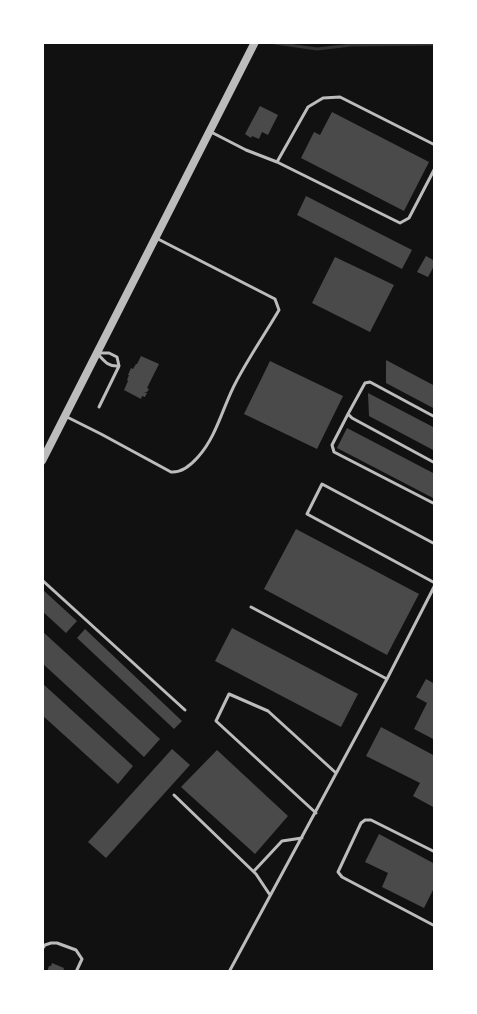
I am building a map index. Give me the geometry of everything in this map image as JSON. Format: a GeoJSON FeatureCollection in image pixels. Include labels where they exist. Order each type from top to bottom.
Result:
{"type":"FeatureCollection","features":[{"type":"Feature","properties":{"kind":"street"},"geometry":{"type":"LineString","coordinates":[[42,461],[255,42]]}},
{"type":"Feature","properties":{"kind":"lane"},"geometry":{"type":"LineString","coordinates":[[277,162],[308,107],[323,98],[340,97],[435,145]]}},
{"type":"Feature","properties":{"kind":"lane"},"geometry":{"type":"LineString","coordinates":[[210,131],[400,223],[409,218],[435,168]]}},
{"type":"Feature","properties":{"kind":"lane"},"geometry":{"type":"LineString","coordinates":[[65,416],[171,472],[177,473],[199,457],[211,438],[235,383],[252,351],[279,310],[275,300],[156,238]]}},
{"type":"Feature","properties":{"kind":"lane"},"geometry":{"type":"LineString","coordinates":[[98,353],[104,362],[112,366],[119,366]]}},
{"type":"Feature","properties":{"kind":"lane"},"geometry":{"type":"LineString","coordinates":[[98,353],[109,353],[117,357],[119,366],[99,407]]}},
{"type":"Feature","properties":{"kind":"lane"},"geometry":{"type":"LineString","coordinates":[[435,417],[370,382],[365,383],[332,445],[334,452],[435,504]]}},
{"type":"Feature","properties":{"kind":"lane"},"geometry":{"type":"LineString","coordinates":[[348,414],[435,463]]}},
{"type":"Feature","properties":{"kind":"lane"},"geometry":{"type":"LineString","coordinates":[[229,972],[316,813],[435,584],[307,514],[322,483],[435,544]]}},
{"type":"Feature","properties":{"kind":"lane"},"geometry":{"type":"LineString","coordinates":[[42,580],[184,710]]}},
{"type":"Feature","properties":{"kind":"lane"},"geometry":{"type":"LineString","coordinates":[[251,607],[387,679]]}},
{"type":"Feature","properties":{"kind":"lane"},"geometry":{"type":"LineString","coordinates":[[316,813],[216,721],[229,694],[268,711],[336,773]]}},
{"type":"Feature","properties":{"kind":"lane"},"geometry":{"type":"LineString","coordinates":[[174,795],[254,871],[270,896]]}},
{"type":"Feature","properties":{"kind":"lane"},"geometry":{"type":"LineString","coordinates":[[435,852],[371,820],[366,820],[338,872],[342,877],[435,925]]}},
{"type":"Feature","properties":{"kind":"lane"},"geometry":{"type":"LineString","coordinates":[[254,871],[282,841],[302,838]]}},
{"type":"Feature","properties":{"kind":"lane"},"geometry":{"type":"LineString","coordinates":[[42,949],[45,945],[57,943],[76,950],[82,959],[76,972]]}},
{"type":"Feature","properties":{"kind":"building"},"geometry":{"type":"Polygon","coordinates":[[[260,106],[278,115],[268,135],[262,132],[259,139],[252,136],[251,138],[245,134],[260,106]]]}},
{"type":"Feature","properties":{"kind":"building"},"geometry":{"type":"Polygon","coordinates":[[[332,112],[429,162],[404,211],[301,158],[314,132],[320,135],[332,112]]]}},
{"type":"Feature","properties":{"kind":"building"},"geometry":{"type":"Polygon","coordinates":[[[306,196],[412,250],[402,269],[297,215],[306,196]]]}},
{"type":"Feature","properties":{"kind":"building"},"geometry":{"type":"Polygon","coordinates":[[[426,256],[435,261],[428,277],[417,272],[426,256]]]}},
{"type":"Feature","properties":{"kind":"building"},"geometry":{"type":"Polygon","coordinates":[[[335,257],[394,285],[370,332],[312,303],[335,257]]]}},
{"type":"Feature","properties":{"kind":"building"},"geometry":{"type":"Polygon","coordinates":[[[141,356],[159,364],[147,388],[149,389],[144,392],[147,393],[145,397],[142,396],[141,399],[124,390],[131,368],[133,369],[141,356]]]}},
{"type":"Feature","properties":{"kind":"building"},"geometry":{"type":"Polygon","coordinates":[[[386,360],[435,386],[435,409],[386,383],[386,360]]]}},
{"type":"Feature","properties":{"kind":"building"},"geometry":{"type":"Polygon","coordinates":[[[270,361],[343,396],[317,449],[244,414],[270,361]]]}},
{"type":"Feature","properties":{"kind":"building"},"geometry":{"type":"Polygon","coordinates":[[[368,393],[435,428],[435,451],[369,416],[368,393]]]}},
{"type":"Feature","properties":{"kind":"building"},"geometry":{"type":"Polygon","coordinates":[[[347,428],[435,474],[435,499],[337,448],[347,428]]]}},
{"type":"Feature","properties":{"kind":"building"},"geometry":{"type":"Polygon","coordinates":[[[296,529],[419,594],[387,655],[264,589],[296,529]]]}},
{"type":"Feature","properties":{"kind":"building"},"geometry":{"type":"Polygon","coordinates":[[[42,589],[77,621],[66,633],[42,611],[42,589]]]}},
{"type":"Feature","properties":{"kind":"building"},"geometry":{"type":"Polygon","coordinates":[[[232,628],[358,694],[341,727],[215,661],[232,628]]]}},
{"type":"Feature","properties":{"kind":"building"},"geometry":{"type":"Polygon","coordinates":[[[85,629],[182,721],[174,729],[77,638],[85,629]]]}},
{"type":"Feature","properties":{"kind":"building"},"geometry":{"type":"Polygon","coordinates":[[[42,631],[160,739],[144,757],[42,663],[42,631]]]}},
{"type":"Feature","properties":{"kind":"building"},"geometry":{"type":"Polygon","coordinates":[[[426,679],[435,684],[435,740],[414,729],[427,703],[416,697],[426,679]]]}},
{"type":"Feature","properties":{"kind":"building"},"geometry":{"type":"Polygon","coordinates":[[[42,683],[133,766],[118,784],[42,715],[42,683]]]}},
{"type":"Feature","properties":{"kind":"building"},"geometry":{"type":"Polygon","coordinates":[[[381,727],[435,756],[435,808],[413,796],[420,783],[366,756],[381,727]]]}},
{"type":"Feature","properties":{"kind":"building"},"geometry":{"type":"Polygon","coordinates":[[[172,749],[190,765],[106,858],[88,842],[172,749]]]}},
{"type":"Feature","properties":{"kind":"building"},"geometry":{"type":"Polygon","coordinates":[[[217,750],[288,816],[255,854],[181,787],[217,750]]]}},
{"type":"Feature","properties":{"kind":"building"},"geometry":{"type":"Polygon","coordinates":[[[379,834],[435,864],[435,886],[424,908],[382,887],[388,873],[365,862],[379,834]]]}},
{"type":"Feature","properties":{"kind":"building"},"geometry":{"type":"Polygon","coordinates":[[[52,963],[64,968],[63,972],[47,972],[52,963]]]}},
{"type":"Feature","properties":{"kind":"waterway"},"geometry":{"type":"LineString","coordinates":[[275,43],[317,49],[351,45],[435,44]]}}]}
